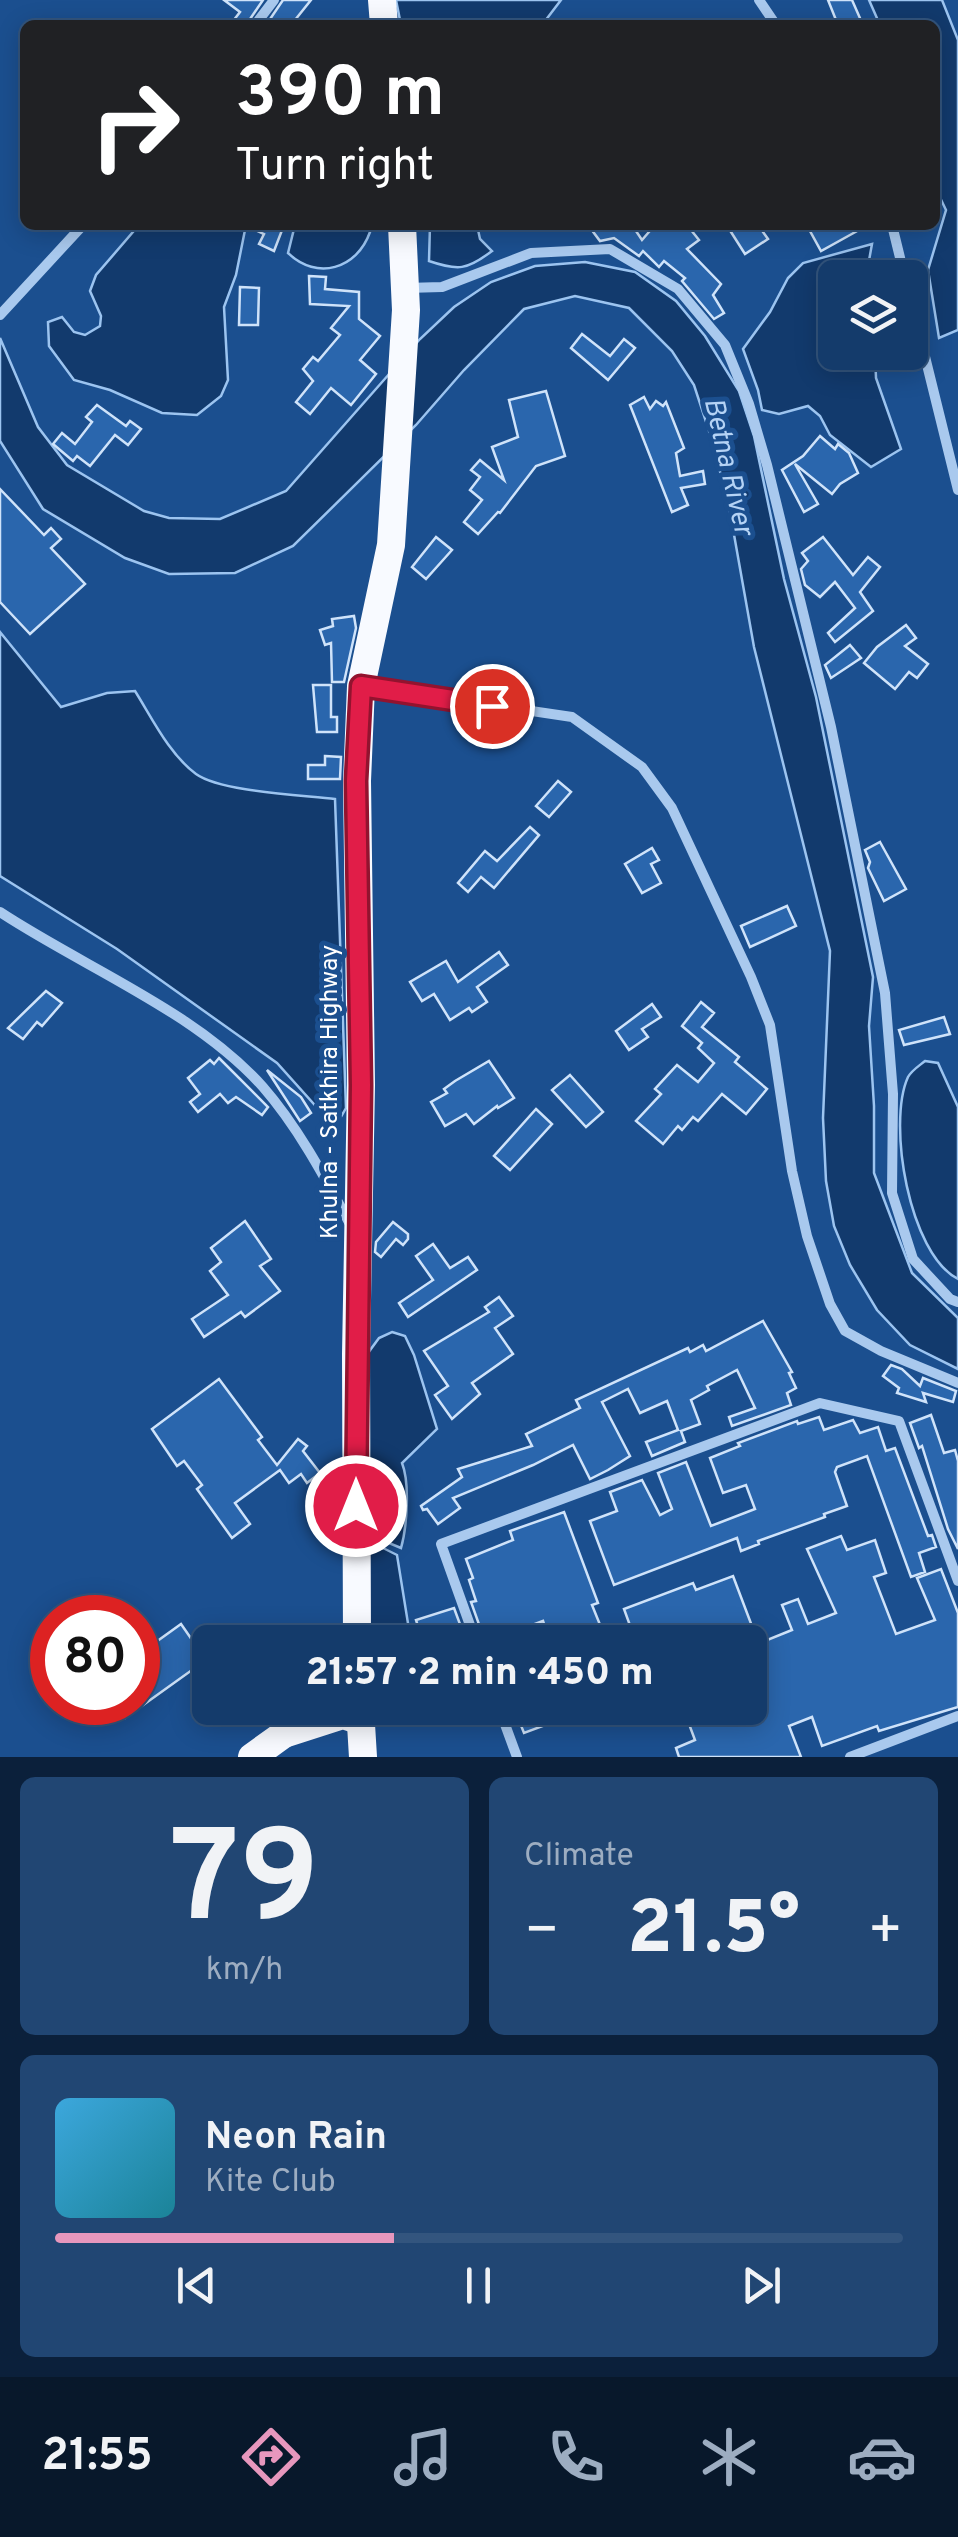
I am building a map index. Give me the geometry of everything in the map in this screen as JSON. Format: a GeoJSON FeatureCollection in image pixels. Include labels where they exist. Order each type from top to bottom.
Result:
{"type":"FeatureCollection","features":[{"type":"Feature","properties":{"kind":"highway","name":"Khulna - Satkhira Highway"},"geometry":{"type":"LineString","coordinates":[[357,1625],[361,1085],[356,781],[361,686],[392,545],[406,299],[402,230]]}},
{"type":"Feature","properties":{"kind":"highway"},"geometry":{"type":"LineString","coordinates":[[252,1757],[293,1725]]}},
{"type":"Feature","properties":{"kind":"highway"},"geometry":{"type":"LineString","coordinates":[[284,1734],[312,1725]]}},
{"type":"Feature","properties":{"kind":"highway"},"geometry":{"type":"LineString","coordinates":[[362,1725],[363,1757]]}},
{"type":"Feature","properties":{"kind":"street"},"geometry":{"type":"LineString","coordinates":[[259,20],[274,0]]}},
{"type":"Feature","properties":{"kind":"street"},"geometry":{"type":"LineString","coordinates":[[0,315],[78,230]]}},
{"type":"Feature","properties":{"kind":"street"},"geometry":{"type":"LineString","coordinates":[[893,230],[901,260]]}},
{"type":"Feature","properties":{"kind":"street"},"geometry":{"type":"LineString","coordinates":[[406,299],[531,253],[610,249],[678,289],[725,345],[749,404],[767,465],[832,727],[882,975],[893,1094],[892,1193],[913,1259],[950,1299],[958,1302]]}},
{"type":"Feature","properties":{"kind":"street"},"geometry":{"type":"LineString","coordinates":[[928,369],[958,490]]}},
{"type":"Feature","properties":{"kind":"street"},"geometry":{"type":"LineString","coordinates":[[361,686],[572,717],[642,766],[672,808],[770,1025],[792,1171],[830,1304],[845,1331],[881,1351],[958,1383]]}},
{"type":"Feature","properties":{"kind":"street"},"geometry":{"type":"LineString","coordinates":[[0,912],[190,1023],[262,1087],[321,1172],[358,1239]]}},
{"type":"Feature","properties":{"kind":"street"},"geometry":{"type":"LineString","coordinates":[[470,1625],[441,1544],[820,1403],[899,1421],[958,1581]]}},
{"type":"Feature","properties":{"kind":"street"},"geometry":{"type":"LineString","coordinates":[[850,1757],[958,1716]]}},
{"type":"Feature","properties":{"kind":"street"},"geometry":{"type":"LineString","coordinates":[[505,1725],[516,1757]]}},
{"type":"Feature","properties":{"kind":"water"},"geometry":{"type":"Polygon","coordinates":[[[396,0],[561,0],[546,20],[400,20],[396,0]]]}},
{"type":"Feature","properties":{"kind":"water"},"geometry":{"type":"Polygon","coordinates":[[[869,0],[942,0],[958,40],[958,330],[939,338],[928,270],[946,210],[940,197],[940,20],[878,20],[869,0]]]}},
{"type":"Feature","properties":{"kind":"water"},"geometry":{"type":"Polygon","coordinates":[[[135,230],[245,230],[236,275],[224,307],[228,380],[221,396],[197,415],[162,413],[110,390],[74,380],[49,346],[48,322],[62,317],[74,332],[85,335],[100,326],[101,316],[90,291],[96,275],[135,230]]]}},
{"type":"Feature","properties":{"kind":"water"},"geometry":{"type":"Polygon","coordinates":[[[294,230],[370,232],[356,255],[335,267],[311,267],[288,253],[294,230]]]}},
{"type":"Feature","properties":{"kind":"water"},"geometry":{"type":"Polygon","coordinates":[[[430,230],[478,230],[480,239],[492,251],[462,267],[429,261],[430,230]]]}},
{"type":"Feature","properties":{"kind":"water"},"geometry":{"type":"Polygon","coordinates":[[[872,244],[869,260],[818,260],[818,370],[876,370],[901,449],[871,467],[830,435],[820,416],[808,406],[779,414],[762,410],[743,349],[788,278],[803,263],[872,244]]]}},
{"type":"Feature","properties":{"kind":"water","name":"Betna River"},"geometry":{"type":"Polygon","coordinates":[[[585,262],[635,272],[676,301],[705,336],[739,391],[754,436],[784,579],[816,697],[873,977],[869,1026],[874,1173],[912,1273],[958,1318],[958,1369],[910,1345],[877,1310],[850,1265],[834,1226],[826,1181],[823,1118],[830,951],[754,647],[730,512],[713,443],[694,385],[672,351],[629,308],[575,296],[524,309],[416,425],[293,546],[235,573],[169,574],[125,558],[43,509],[0,441],[0,338],[38,427],[67,465],[144,511],[169,518],[220,519],[286,491],[420,339],[454,307],[491,282],[535,266],[585,262]]]}},
{"type":"Feature","properties":{"kind":"water"},"geometry":{"type":"Polygon","coordinates":[[[0,632],[61,707],[107,693],[135,691],[169,746],[196,774],[242,789],[335,799],[346,1108],[338,1122],[330,1122],[277,1063],[117,949],[0,876],[0,632]]]}},
{"type":"Feature","properties":{"kind":"water"},"geometry":{"type":"Polygon","coordinates":[[[925,1061],[938,1063],[958,1107],[958,1279],[941,1265],[927,1243],[915,1216],[902,1155],[902,1098],[908,1077],[925,1061]]]}},
{"type":"Feature","properties":{"kind":"water"},"geometry":{"type":"Polygon","coordinates":[[[392,1332],[405,1336],[414,1355],[437,1429],[402,1463],[407,1505],[401,1548],[379,1539],[365,1520],[368,1353],[379,1338],[392,1332]]]}},
{"type":"Feature","properties":{"kind":"water"},"geometry":{"type":"Polygon","coordinates":[[[383,1548],[397,1555],[408,1625],[367,1625],[368,1553],[383,1548]]]}},
{"type":"Feature","properties":{"kind":"building"},"geometry":{"type":"Polygon","coordinates":[[[224,0],[263,0],[249,20],[234,20],[240,12],[224,0]]]}},
{"type":"Feature","properties":{"kind":"building"},"geometry":{"type":"Polygon","coordinates":[[[283,0],[311,0],[295,20],[269,20],[283,0]]]}},
{"type":"Feature","properties":{"kind":"building"},"geometry":{"type":"Polygon","coordinates":[[[828,0],[852,0],[861,20],[836,20],[828,0]]]}},
{"type":"Feature","properties":{"kind":"building"},"geometry":{"type":"Polygon","coordinates":[[[255,230],[282,230],[274,251],[259,244],[264,234],[255,230]]]}},
{"type":"Feature","properties":{"kind":"building"},"geometry":{"type":"Polygon","coordinates":[[[592,230],[635,230],[642,240],[651,230],[691,230],[699,240],[687,249],[721,284],[713,295],[724,313],[714,319],[682,281],[685,278],[664,261],[659,267],[643,251],[639,256],[614,238],[600,241],[592,230]]]}},
{"type":"Feature","properties":{"kind":"building"},"geometry":{"type":"Polygon","coordinates":[[[762,230],[768,239],[745,254],[731,232],[762,230]]]}},
{"type":"Feature","properties":{"kind":"building"},"geometry":{"type":"Polygon","coordinates":[[[812,230],[859,230],[821,251],[812,230]]]}},
{"type":"Feature","properties":{"kind":"building"},"geometry":{"type":"Polygon","coordinates":[[[309,276],[326,277],[325,289],[359,292],[359,319],[380,336],[360,360],[376,374],[351,405],[331,388],[310,414],[296,402],[313,381],[303,369],[313,357],[318,361],[340,335],[331,328],[349,306],[310,304],[309,276]]]}},
{"type":"Feature","properties":{"kind":"building"},"geometry":{"type":"Polygon","coordinates":[[[240,287],[259,288],[258,325],[239,325],[240,287]]]}},
{"type":"Feature","properties":{"kind":"building"},"geometry":{"type":"Polygon","coordinates":[[[582,334],[610,356],[624,339],[635,348],[608,380],[571,348],[582,334]]]}},
{"type":"Feature","properties":{"kind":"building"},"geometry":{"type":"Polygon","coordinates":[[[546,391],[565,456],[536,466],[500,513],[478,534],[464,522],[482,500],[470,490],[480,477],[471,470],[480,460],[504,480],[492,447],[518,437],[509,400],[546,391]]]}},
{"type":"Feature","properties":{"kind":"building"},"geometry":{"type":"Polygon","coordinates":[[[644,397],[650,409],[656,401],[663,406],[666,402],[684,448],[676,453],[680,476],[703,471],[705,484],[681,488],[688,505],[672,512],[630,405],[644,397]]]}},
{"type":"Feature","properties":{"kind":"building"},"geometry":{"type":"Polygon","coordinates":[[[97,405],[126,426],[130,421],[141,429],[128,445],[115,435],[90,466],[77,456],[73,461],[53,444],[62,433],[75,444],[92,422],[86,417],[97,405]]]}},
{"type":"Feature","properties":{"kind":"building"},"geometry":{"type":"Polygon","coordinates":[[[820,436],[835,449],[838,444],[849,453],[858,473],[832,494],[795,464],[818,504],[804,512],[782,470],[803,456],[820,436]]]}},
{"type":"Feature","properties":{"kind":"building"},"geometry":{"type":"Polygon","coordinates":[[[0,489],[44,535],[51,528],[61,539],[51,548],[85,584],[30,634],[0,602],[0,489]]]}},
{"type":"Feature","properties":{"kind":"building"},"geometry":{"type":"Polygon","coordinates":[[[436,537],[452,550],[426,579],[412,567],[436,537]]]}},
{"type":"Feature","properties":{"kind":"building"},"geometry":{"type":"Polygon","coordinates":[[[823,537],[853,575],[868,557],[880,567],[860,592],[873,611],[835,642],[828,633],[855,608],[835,582],[820,597],[805,585],[801,569],[808,561],[802,553],[823,537]]]}},
{"type":"Feature","properties":{"kind":"building"},"geometry":{"type":"Polygon","coordinates":[[[354,616],[356,628],[344,682],[332,682],[331,643],[325,645],[320,630],[333,626],[332,619],[354,616]]]}},
{"type":"Feature","properties":{"kind":"building"},"geometry":{"type":"Polygon","coordinates":[[[906,625],[916,638],[905,646],[928,664],[917,678],[909,672],[895,689],[864,663],[877,647],[906,625]]]}},
{"type":"Feature","properties":{"kind":"building"},"geometry":{"type":"Polygon","coordinates":[[[850,645],[861,658],[831,678],[825,665],[850,645]]]}},
{"type":"Feature","properties":{"kind":"building"},"geometry":{"type":"Polygon","coordinates":[[[313,685],[331,685],[331,717],[337,717],[337,732],[317,732],[313,685]]]}},
{"type":"Feature","properties":{"kind":"building"},"geometry":{"type":"Polygon","coordinates":[[[325,756],[341,757],[340,779],[308,779],[308,765],[325,765],[325,756]]]}},
{"type":"Feature","properties":{"kind":"building"},"geometry":{"type":"Polygon","coordinates":[[[558,781],[571,792],[549,817],[536,806],[558,781]]]}},
{"type":"Feature","properties":{"kind":"building"},"geometry":{"type":"Polygon","coordinates":[[[530,827],[539,835],[494,888],[481,877],[468,892],[458,883],[485,851],[497,861],[530,827]]]}},
{"type":"Feature","properties":{"kind":"building"},"geometry":{"type":"Polygon","coordinates":[[[880,842],[906,889],[884,901],[868,868],[865,850],[880,842]]]}},
{"type":"Feature","properties":{"kind":"building"},"geometry":{"type":"Polygon","coordinates":[[[652,848],[659,860],[651,864],[661,883],[642,893],[625,864],[652,848]]]}},
{"type":"Feature","properties":{"kind":"building"},"geometry":{"type":"Polygon","coordinates":[[[787,906],[796,926],[750,947],[741,926],[787,906]]]}},
{"type":"Feature","properties":{"kind":"building"},"geometry":{"type":"Polygon","coordinates":[[[499,952],[508,965],[477,987],[487,1002],[450,1020],[434,994],[422,1001],[410,982],[446,961],[458,982],[499,952]]]}},
{"type":"Feature","properties":{"kind":"building"},"geometry":{"type":"Polygon","coordinates":[[[46,991],[62,1003],[42,1026],[37,1022],[23,1039],[8,1028],[46,991]]]}},
{"type":"Feature","properties":{"kind":"building"},"geometry":{"type":"Polygon","coordinates":[[[701,1002],[714,1013],[702,1027],[739,1057],[735,1062],[767,1089],[746,1114],[722,1094],[698,1121],[693,1117],[682,1130],[678,1126],[663,1144],[636,1121],[661,1094],[655,1089],[677,1065],[698,1082],[714,1063],[698,1048],[702,1043],[682,1026],[701,1002]]]}},
{"type":"Feature","properties":{"kind":"building"},"geometry":{"type":"Polygon","coordinates":[[[652,1004],[661,1017],[642,1029],[648,1037],[629,1050],[616,1031],[652,1004]]]}},
{"type":"Feature","properties":{"kind":"building"},"geometry":{"type":"Polygon","coordinates":[[[944,1017],[950,1034],[904,1045],[899,1030],[944,1017]]]}},
{"type":"Feature","properties":{"kind":"building"},"geometry":{"type":"Polygon","coordinates":[[[219,1058],[268,1107],[262,1115],[236,1097],[228,1103],[220,1094],[198,1112],[190,1102],[200,1094],[188,1078],[210,1060],[214,1064],[219,1058]]]}},
{"type":"Feature","properties":{"kind":"building"},"geometry":{"type":"Polygon","coordinates":[[[489,1061],[514,1098],[474,1124],[466,1114],[445,1126],[431,1102],[447,1093],[444,1089],[455,1081],[489,1061]]]}},
{"type":"Feature","properties":{"kind":"building"},"geometry":{"type":"Polygon","coordinates":[[[267,1070],[301,1097],[311,1113],[300,1121],[267,1070]]]}},
{"type":"Feature","properties":{"kind":"building"},"geometry":{"type":"Polygon","coordinates":[[[570,1075],[603,1112],[586,1127],[552,1090],[570,1075]]]}},
{"type":"Feature","properties":{"kind":"building"},"geometry":{"type":"Polygon","coordinates":[[[536,1109],[552,1124],[510,1170],[494,1156],[536,1109]]]}},
{"type":"Feature","properties":{"kind":"building"},"geometry":{"type":"Polygon","coordinates":[[[245,1221],[271,1259],[260,1266],[280,1291],[245,1317],[241,1312],[204,1337],[192,1319],[228,1295],[210,1271],[221,1262],[211,1248],[245,1221]]]}},
{"type":"Feature","properties":{"kind":"building"},"geometry":{"type":"Polygon","coordinates":[[[393,1222],[408,1234],[408,1239],[403,1245],[396,1239],[381,1257],[375,1252],[376,1242],[393,1222]]]}},
{"type":"Feature","properties":{"kind":"building"},"geometry":{"type":"Polygon","coordinates":[[[433,1244],[450,1268],[468,1257],[477,1270],[408,1317],[399,1303],[433,1280],[416,1256],[433,1244]]]}},
{"type":"Feature","properties":{"kind":"building"},"geometry":{"type":"Polygon","coordinates":[[[499,1297],[513,1316],[495,1328],[513,1354],[472,1383],[480,1394],[452,1419],[435,1395],[448,1386],[424,1351],[489,1312],[485,1307],[499,1297]]]}},
{"type":"Feature","properties":{"kind":"building"},"geometry":{"type":"Polygon","coordinates":[[[763,1321],[792,1372],[789,1373],[796,1388],[787,1393],[791,1405],[732,1426],[729,1417],[755,1408],[737,1370],[691,1400],[700,1424],[681,1431],[685,1442],[652,1456],[646,1442],[678,1430],[667,1401],[640,1413],[628,1389],[602,1402],[630,1456],[608,1470],[590,1479],[573,1445],[453,1498],[460,1508],[438,1524],[427,1509],[423,1510],[421,1506],[462,1477],[458,1469],[532,1446],[526,1434],[580,1408],[576,1400],[688,1348],[690,1352],[703,1345],[706,1351],[763,1321]]]}},
{"type":"Feature","properties":{"kind":"building"},"geometry":{"type":"Polygon","coordinates":[[[891,1365],[902,1369],[920,1386],[923,1378],[956,1391],[953,1402],[923,1393],[926,1402],[897,1393],[899,1388],[883,1376],[891,1365]]]}},
{"type":"Feature","properties":{"kind":"building"},"geometry":{"type":"Polygon","coordinates":[[[219,1379],[262,1437],[258,1440],[277,1465],[298,1439],[307,1446],[303,1451],[320,1473],[307,1483],[301,1474],[289,1483],[280,1470],[235,1503],[250,1524],[232,1538],[197,1489],[202,1485],[184,1461],[177,1466],[152,1429],[219,1379]]]}},
{"type":"Feature","properties":{"kind":"building"},"geometry":{"type":"Polygon","coordinates":[[[931,1415],[944,1453],[955,1450],[958,1461],[958,1549],[922,1446],[919,1448],[910,1423],[931,1415]]]}},
{"type":"Feature","properties":{"kind":"building"},"geometry":{"type":"Polygon","coordinates":[[[819,1417],[824,1430],[853,1420],[860,1433],[878,1427],[886,1451],[895,1448],[928,1536],[932,1535],[936,1547],[919,1553],[925,1572],[911,1577],[867,1456],[837,1467],[835,1472],[847,1506],[741,1551],[737,1538],[614,1585],[590,1521],[617,1511],[610,1492],[642,1480],[660,1515],[672,1509],[658,1473],[686,1462],[711,1526],[755,1509],[746,1485],[723,1493],[710,1458],[740,1446],[738,1443],[819,1417]]]}},
{"type":"Feature","properties":{"kind":"building"},"geometry":{"type":"Polygon","coordinates":[[[564,1512],[598,1603],[592,1605],[600,1625],[544,1625],[543,1621],[532,1625],[479,1625],[471,1602],[476,1601],[466,1559],[513,1540],[510,1531],[564,1512]]]}},
{"type":"Feature","properties":{"kind":"building"},"geometry":{"type":"Polygon","coordinates":[[[841,1536],[847,1550],[875,1540],[886,1573],[874,1577],[896,1634],[935,1620],[917,1578],[941,1569],[958,1613],[958,1707],[879,1731],[877,1726],[822,1746],[812,1717],[789,1726],[801,1757],[679,1757],[676,1748],[695,1740],[689,1725],[767,1725],[767,1640],[792,1630],[782,1605],[798,1599],[808,1624],[836,1613],[807,1549],[841,1536]]]}},
{"type":"Feature","properties":{"kind":"building"},"geometry":{"type":"Polygon","coordinates":[[[733,1576],[752,1625],[630,1625],[624,1609],[693,1583],[696,1590],[733,1576]]]}},
{"type":"Feature","properties":{"kind":"building"},"geometry":{"type":"Polygon","coordinates":[[[454,1608],[460,1625],[418,1625],[416,1620],[454,1608]]]}},
{"type":"Feature","properties":{"kind":"building"},"geometry":{"type":"Polygon","coordinates":[[[181,1624],[192,1640],[192,1670],[160,1693],[160,1639],[181,1624]]]}},
{"type":"Feature","properties":{"kind":"building"},"geometry":{"type":"Polygon","coordinates":[[[521,1725],[546,1725],[524,1733],[521,1725]]]}},
{"type":"Feature","properties":{"kind":"route"},"geometry":{"type":"LineString","coordinates":[[356,1506],[361,1085],[356,781],[361,686],[492,706]]}}]}
